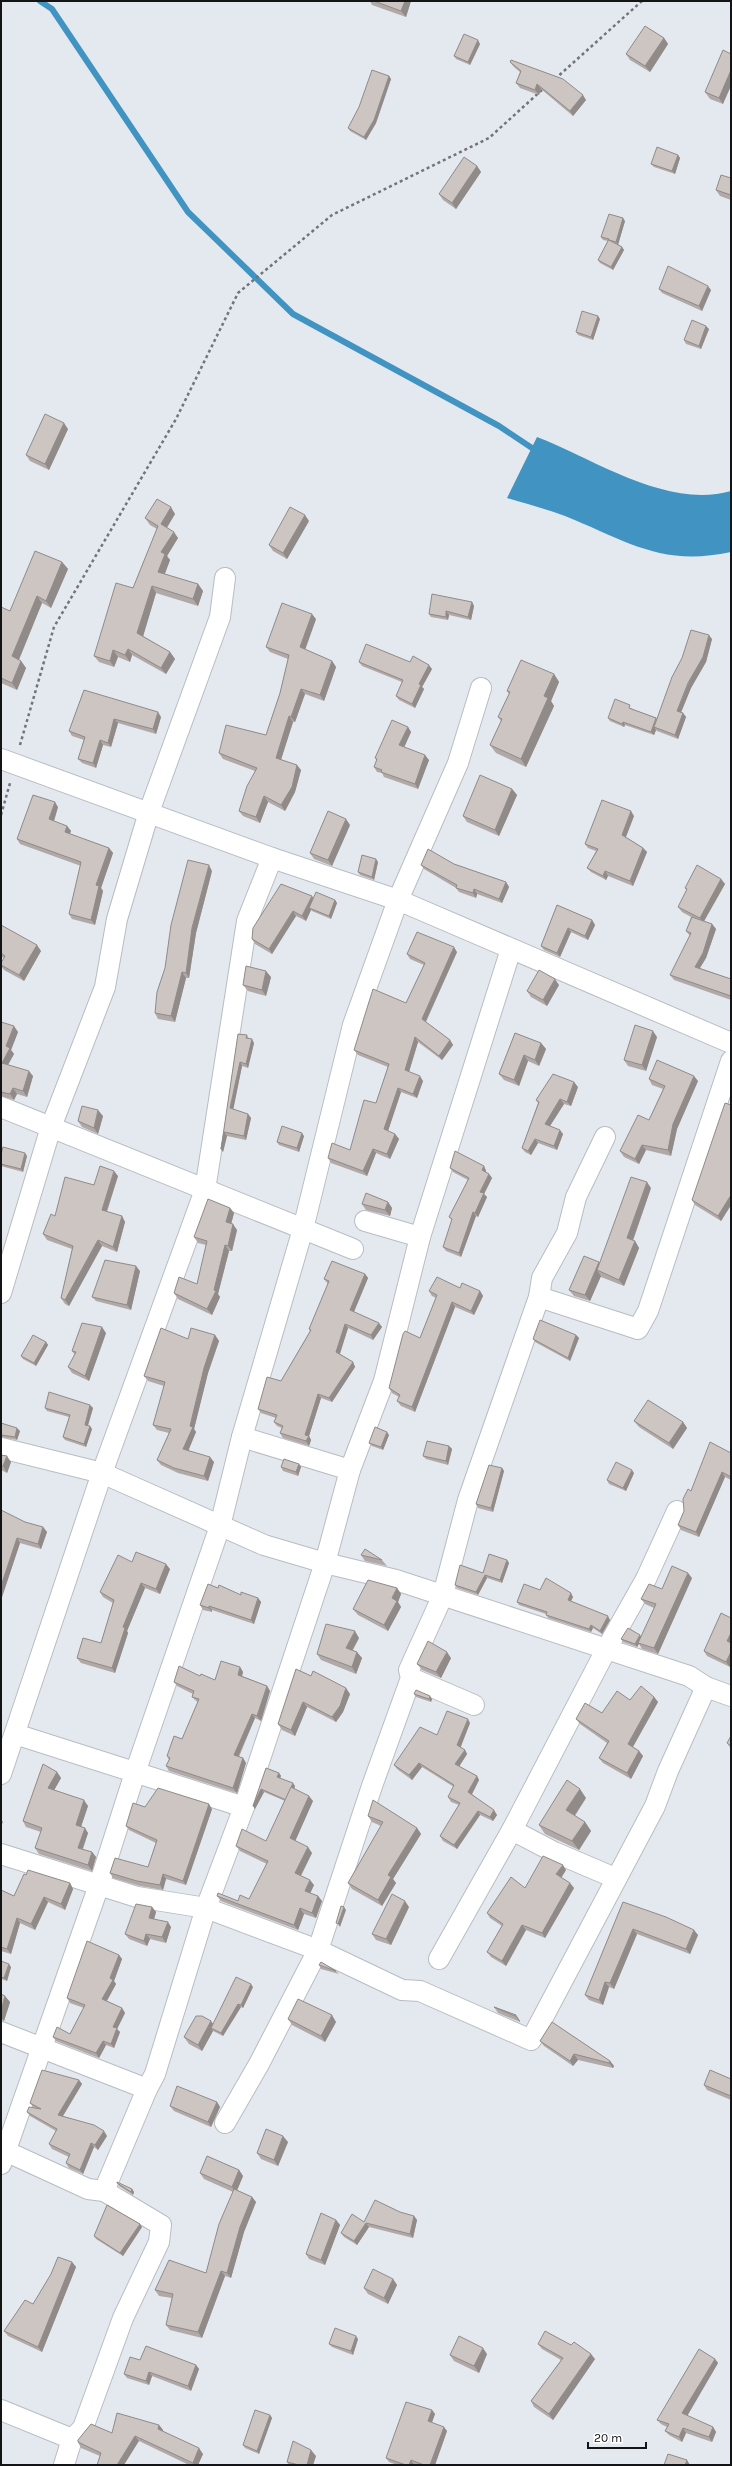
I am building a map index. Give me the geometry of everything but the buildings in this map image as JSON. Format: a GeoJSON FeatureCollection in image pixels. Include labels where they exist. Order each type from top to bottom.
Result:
{"type":"FeatureCollection","features":[{"type":"Feature","properties":{"kind":"street"},"geometry":{"type":"LineString","coordinates":[[1,1293],[51,1127],[105,987],[117,919],[149,812],[220,617],[226,578]]}},
{"type":"Feature","properties":{"kind":"street"},"geometry":{"type":"LineString","coordinates":[[64,2465],[72,2438],[83,2428],[123,2318],[159,2236],[161,2225],[104,2190],[88,2189],[3,2155],[99,1885],[135,1773],[220,1526],[242,1436],[303,1229],[353,1025],[398,900],[458,763],[481,688]]}},
{"type":"Feature","properties":{"kind":"street"},"geometry":{"type":"LineString","coordinates":[[8,761],[272,858],[398,900],[731,1043]]}},
{"type":"Feature","properties":{"kind":"street"},"geometry":{"type":"LineString","coordinates":[[1,1774],[102,1473],[205,1190],[247,921],[272,858]]}},
{"type":"Feature","properties":{"kind":"street"},"geometry":{"type":"LineString","coordinates":[[104,2190],[147,2089],[155,2074],[206,1908],[244,1807],[325,1563],[350,1470],[384,1381],[420,1237],[511,948]]}},
{"type":"Feature","properties":{"kind":"street"},"geometry":{"type":"LineString","coordinates":[[539,1297],[638,1329],[648,1311],[731,1061]]}},
{"type":"Feature","properties":{"kind":"street"},"geometry":{"type":"LineString","coordinates":[[1,1107],[353,1249]]}},
{"type":"Feature","properties":{"kind":"street"},"geometry":{"type":"LineString","coordinates":[[225,2123],[318,1950],[372,1786],[411,1678],[410,1670],[443,1595],[468,1500],[539,1297],[542,1278],[567,1233],[576,1197],[605,1137]]}},
{"type":"Feature","properties":{"kind":"street"},"geometry":{"type":"LineString","coordinates":[[365,1221],[420,1237]]}},
{"type":"Feature","properties":{"kind":"street"},"geometry":{"type":"LineString","coordinates":[[242,1436],[350,1470]]}},
{"type":"Feature","properties":{"kind":"street"},"geometry":{"type":"LineString","coordinates":[[1,1448],[102,1473],[264,1545],[325,1563],[396,1580],[607,1648],[688,1676],[706,1687],[731,1696]]}},
{"type":"Feature","properties":{"kind":"street"},"geometry":{"type":"LineString","coordinates":[[438,1959],[512,1830],[607,1648],[646,1579],[677,1511]]}},
{"type":"Feature","properties":{"kind":"street"},"geometry":{"type":"LineString","coordinates":[[411,1678],[474,1705]]}},
{"type":"Feature","properties":{"kind":"street"},"geometry":{"type":"LineString","coordinates":[[1,1854],[137,1897],[206,1908],[318,1950],[402,1990],[420,1991],[531,2040],[615,1878],[655,1806],[668,1771],[706,1687]]}},
{"type":"Feature","properties":{"kind":"street"},"geometry":{"type":"LineString","coordinates":[[14,1734],[244,1807]]}},
{"type":"Feature","properties":{"kind":"street"},"geometry":{"type":"LineString","coordinates":[[512,1830],[554,1852],[615,1878]]}},
{"type":"Feature","properties":{"kind":"street"},"geometry":{"type":"LineString","coordinates":[[1,2032],[41,2049],[147,2089]]}},
{"type":"Feature","properties":{"kind":"street"},"geometry":{"type":"LineString","coordinates":[[1,2410],[72,2438]]}},
{"type":"Feature","properties":{"kind":"path"},"geometry":{"type":"LineString","coordinates":[[554,80],[642,1]]}},
{"type":"Feature","properties":{"kind":"path"},"geometry":{"type":"LineString","coordinates":[[1,815],[8,761],[54,627],[176,419],[238,293],[332,216],[489,138],[548,85]]}},
{"type":"Feature","properties":{"kind":"water"},"geometry":{"type":"Polygon","coordinates":[[[537,437],[607,469],[657,488],[682,493],[707,495],[731,491],[731,552],[706,556],[664,554],[626,542],[558,513],[507,498],[537,437]]]}},
{"type":"Feature","properties":{"kind":"waterway"},"geometry":{"type":"LineString","coordinates":[[40,1],[52,9],[188,212],[293,314],[499,426],[538,452]]}}]}
